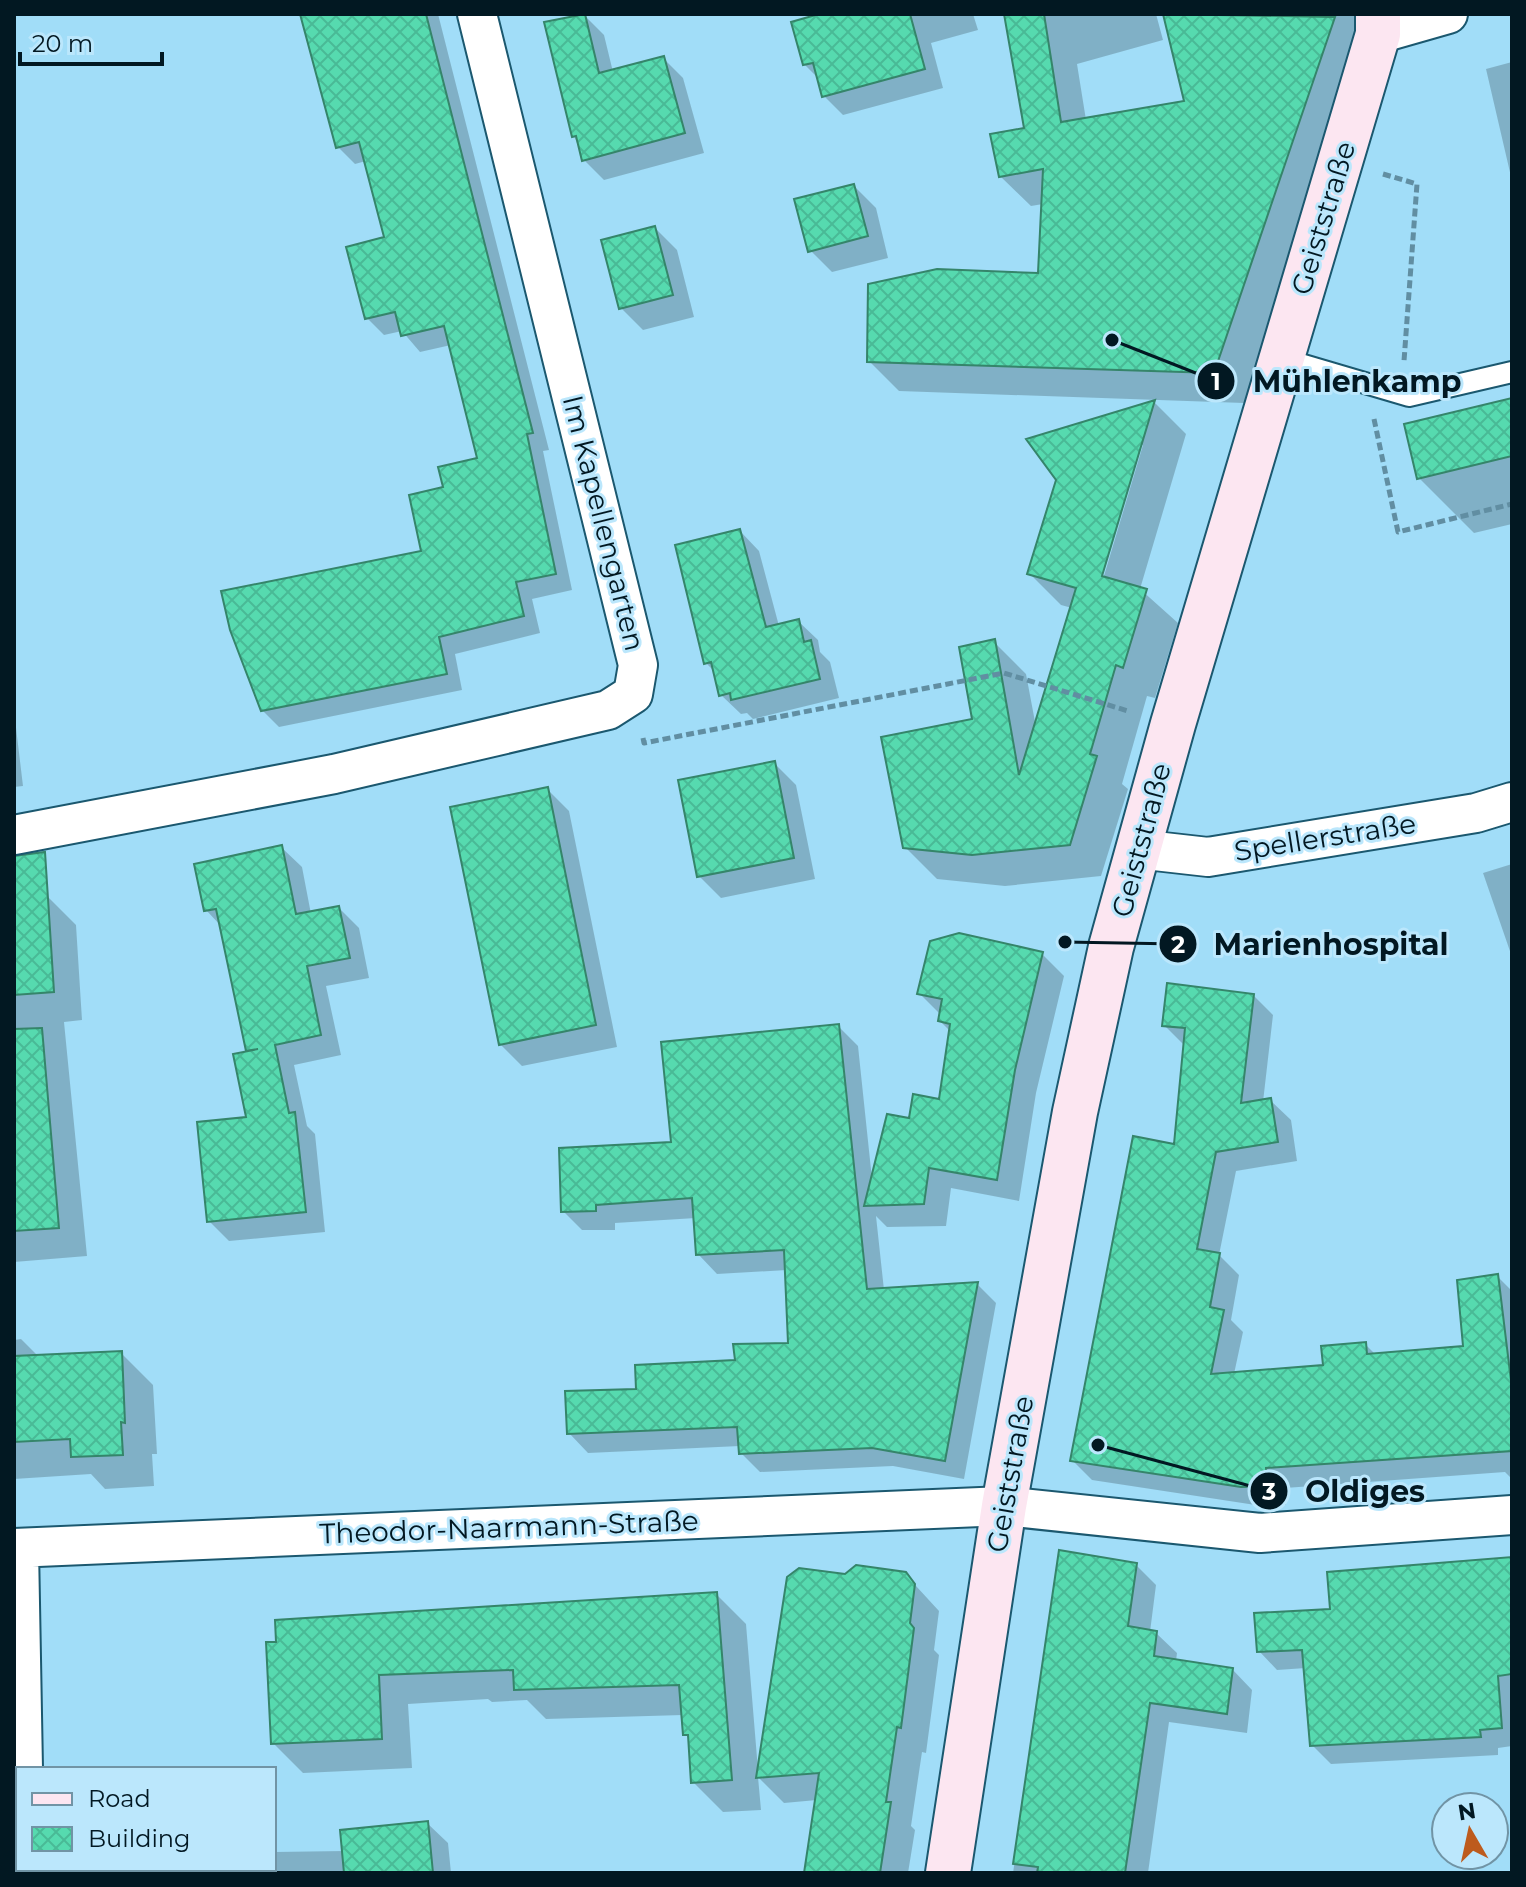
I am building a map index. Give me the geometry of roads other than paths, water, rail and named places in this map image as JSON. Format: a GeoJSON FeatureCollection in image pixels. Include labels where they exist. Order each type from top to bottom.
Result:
{"type":"FeatureCollection","features":[{"type":"Feature","properties":{"kind":"main road","name":"Geiststraße"},"geometry":{"type":"LineString","coordinates":[[948,1873],[1004,1506],[1075,1112],[1137,849],[1378,24]]}},
{"type":"Feature","properties":{"kind":"street","name":"Im Kapellengarten"},"geometry":{"type":"LineString","coordinates":[[14,835],[334,774],[600,712],[633,694],[638,665],[477,14]]}},
{"type":"Feature","properties":{"kind":"street"},"geometry":{"type":"LineString","coordinates":[[1378,24],[1448,14]]}},
{"type":"Feature","properties":{"kind":"street","name":"Spellerstraße"},"geometry":{"type":"LineString","coordinates":[[1137,849],[1208,857],[1476,813],[1512,802]]}},
{"type":"Feature","properties":{"kind":"street","name":"Theodor-Naarmann-Straße"},"geometry":{"type":"LineString","coordinates":[[16,1548],[1004,1506],[1260,1533],[1512,1515]]}},
{"type":"Feature","properties":{"kind":"street"},"geometry":{"type":"LineString","coordinates":[[16,1548],[23,1767]]}},
{"type":"Feature","properties":{"kind":"lane"},"geometry":{"type":"LineString","coordinates":[[1280,358],[1409,396],[1512,372]]}},
{"type":"Feature","properties":{"kind":"place","name":"Mühlenkamp"},"geometry":{"type":"Point","coordinates":[1112,340]}},
{"type":"Feature","properties":{"kind":"place","name":"Marienhospital"},"geometry":{"type":"Point","coordinates":[1065,942]}},
{"type":"Feature","properties":{"kind":"place","name":"Oldiges"},"geometry":{"type":"Point","coordinates":[1098,1445]}}]}
